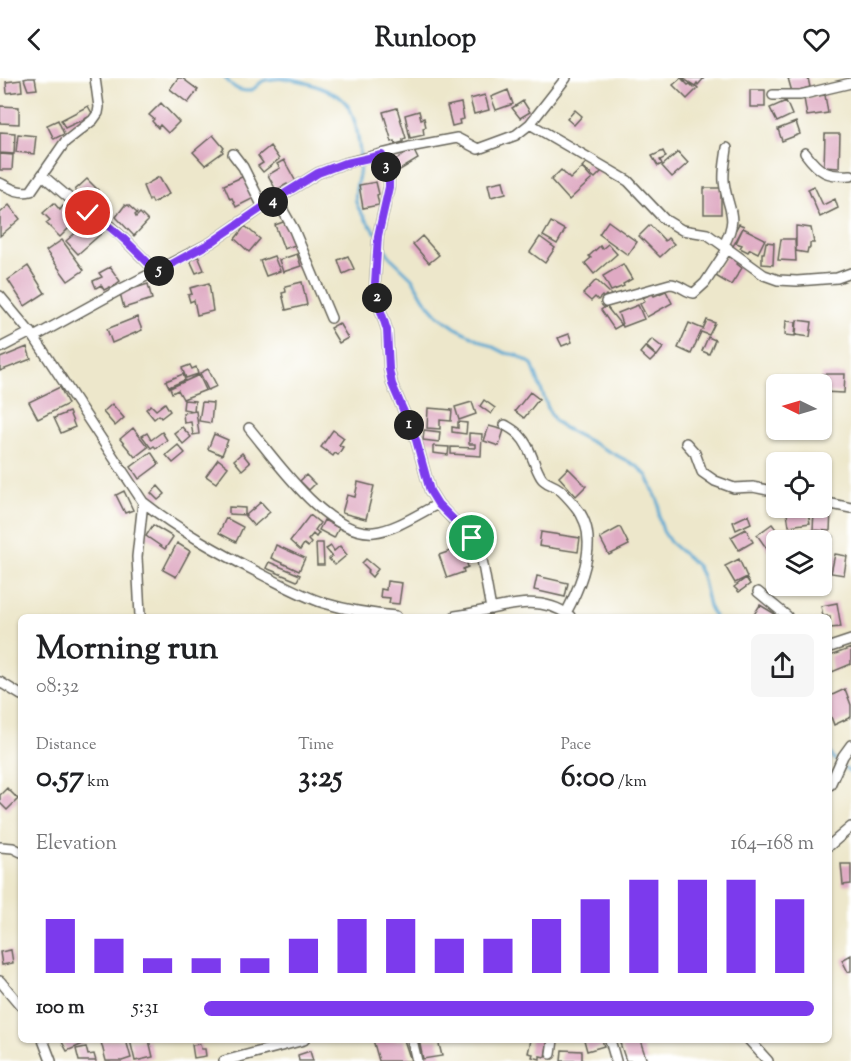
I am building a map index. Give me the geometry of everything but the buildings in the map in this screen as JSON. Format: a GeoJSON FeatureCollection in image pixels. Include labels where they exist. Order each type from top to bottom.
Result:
{"type":"FeatureCollection","features":[{"type":"Feature","properties":{"kind":"street"},"geometry":{"type":"LineString","coordinates":[[0,183],[24,193],[31,191],[66,142],[93,120],[98,112],[95,78]]}},
{"type":"Feature","properties":{"kind":"street"},"geometry":{"type":"LineString","coordinates":[[0,348],[33,335],[212,242],[318,173],[342,164],[409,147],[457,138],[478,149],[516,135],[530,124],[566,78]]}},
{"type":"Feature","properties":{"kind":"street"},"geometry":{"type":"LineString","coordinates":[[773,96],[800,95],[851,83]]}},
{"type":"Feature","properties":{"kind":"street"},"geometry":{"type":"LineString","coordinates":[[530,124],[628,181],[664,219],[682,230],[707,234],[764,275],[778,280],[797,281],[837,278],[851,273]]}},
{"type":"Feature","properties":{"kind":"street"},"geometry":{"type":"LineString","coordinates":[[606,302],[670,284],[677,284],[694,293],[705,283],[726,247],[733,217],[723,179],[727,148]]}},
{"type":"Feature","properties":{"kind":"street"},"geometry":{"type":"LineString","coordinates":[[806,153],[814,166],[822,172],[851,176]]}},
{"type":"Feature","properties":{"kind":"street"},"geometry":{"type":"LineString","coordinates":[[233,154],[243,167],[263,207]]}},
{"type":"Feature","properties":{"kind":"street"},"geometry":{"type":"LineString","coordinates":[[382,155],[389,173],[389,187],[378,236],[376,296],[387,330],[392,384],[416,440],[430,491],[438,504],[472,538],[481,554],[490,609]]}},
{"type":"Feature","properties":{"kind":"street"},"geometry":{"type":"LineString","coordinates":[[42,176],[82,209],[104,221],[122,236],[157,272]]}},
{"type":"Feature","properties":{"kind":"street"},"geometry":{"type":"LineString","coordinates":[[277,200],[298,238],[331,318]]}},
{"type":"Feature","properties":{"kind":"street"},"geometry":{"type":"LineString","coordinates":[[0,296],[33,335],[143,502],[166,520],[210,548],[286,587],[323,603],[369,614]]}},
{"type":"Feature","properties":{"kind":"street"},"geometry":{"type":"LineString","coordinates":[[505,425],[520,435],[541,477],[557,488],[577,508],[585,521],[588,552],[568,614]]}},
{"type":"Feature","properties":{"kind":"street"},"geometry":{"type":"LineString","coordinates":[[249,428],[308,498],[328,516],[345,525],[375,532],[438,504]]}},
{"type":"Feature","properties":{"kind":"street"},"geometry":{"type":"LineString","coordinates":[[686,444],[695,453],[702,472],[716,481],[734,488],[753,487],[766,490]]}},
{"type":"Feature","properties":{"kind":"street"},"geometry":{"type":"LineString","coordinates":[[140,614],[137,557],[143,502]]}},
{"type":"Feature","properties":{"kind":"street"},"geometry":{"type":"LineString","coordinates":[[832,504],[851,508]]}},
{"type":"Feature","properties":{"kind":"street"},"geometry":{"type":"LineString","coordinates":[[758,592],[785,614]]}},
{"type":"Feature","properties":{"kind":"street"},"geometry":{"type":"LineString","coordinates":[[465,614],[524,602],[544,604],[566,614]]}},
{"type":"Feature","properties":{"kind":"street"},"geometry":{"type":"LineString","coordinates":[[832,646],[851,640]]}},
{"type":"Feature","properties":{"kind":"street"},"geometry":{"type":"LineString","coordinates":[[0,682],[18,692]]}},
{"type":"Feature","properties":{"kind":"street"},"geometry":{"type":"LineString","coordinates":[[832,781],[843,756],[851,745]]}},
{"type":"Feature","properties":{"kind":"street"},"geometry":{"type":"LineString","coordinates":[[832,842],[851,827]]}},
{"type":"Feature","properties":{"kind":"street"},"geometry":{"type":"LineString","coordinates":[[0,847],[18,851]]}},
{"type":"Feature","properties":{"kind":"street"},"geometry":{"type":"LineString","coordinates":[[0,981],[18,1002]]}},
{"type":"Feature","properties":{"kind":"street"},"geometry":{"type":"LineString","coordinates":[[44,1043],[51,1061]]}},
{"type":"Feature","properties":{"kind":"street"},"geometry":{"type":"LineString","coordinates":[[413,1043],[417,1061]]}},
{"type":"Feature","properties":{"kind":"street"},"geometry":{"type":"LineString","coordinates":[[551,1054],[553,1043]]}},
{"type":"Feature","properties":{"kind":"street"},"geometry":{"type":"LineString","coordinates":[[611,1043],[616,1061]]}},
{"type":"Feature","properties":{"kind":"street"},"geometry":{"type":"LineString","coordinates":[[752,1043],[768,1061]]}},
{"type":"Feature","properties":{"kind":"street"},"geometry":{"type":"LineString","coordinates":[[224,1061],[273,1044]]}},
{"type":"Feature","properties":{"kind":"waterway"},"geometry":{"type":"LineString","coordinates":[[225,78],[235,88],[248,91],[266,80],[292,79],[320,88],[342,99],[352,114],[358,135],[360,167],[356,192],[357,206],[376,233]]}},
{"type":"Feature","properties":{"kind":"waterway"},"geometry":{"type":"LineString","coordinates":[[381,241],[390,257],[412,278],[424,299],[438,315],[456,328],[532,364],[549,411],[555,421],[564,428],[637,466],[647,476],[659,503],[659,517],[663,531],[670,542],[697,566],[713,614]]}},
{"type":"Feature","properties":{"kind":"waterway"},"geometry":{"type":"LineString","coordinates":[[832,756],[835,760]]}},
{"type":"Feature","properties":{"kind":"waterway"},"geometry":{"type":"LineString","coordinates":[[845,768],[851,773]]}},
{"type":"Feature","properties":{"kind":"route"},"geometry":{"type":"LineString","coordinates":[[88,213],[104,221],[122,236],[157,272],[212,242],[318,173],[342,164],[382,155],[389,173],[389,187],[378,236],[375,283],[376,296],[387,330],[392,384],[416,440],[430,491],[438,504],[472,538]]}}]}
